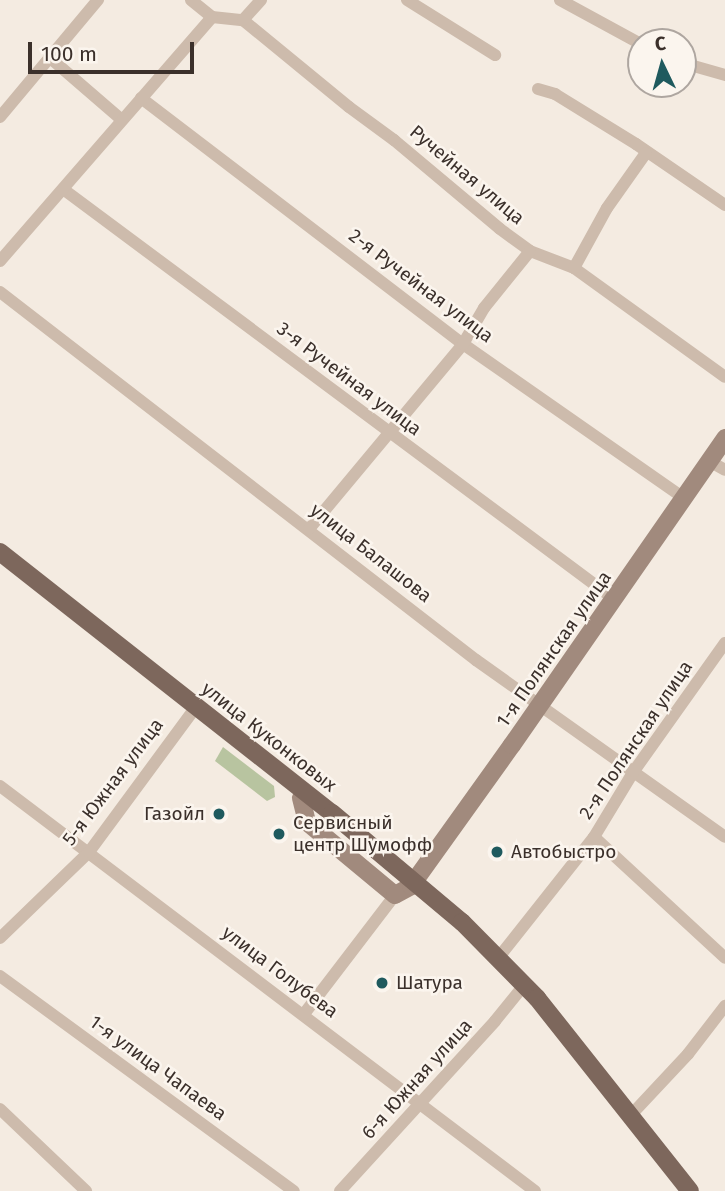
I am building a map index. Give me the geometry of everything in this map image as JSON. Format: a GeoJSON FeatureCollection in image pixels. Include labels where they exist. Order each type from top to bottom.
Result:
{"type":"FeatureCollection","features":[{"type":"Feature","properties":{"kind":"main road","name":"улица Куконковых"},"geometry":{"type":"LineString","coordinates":[[0,552],[195,709],[407,888],[499,957],[537,998],[690,1191]]}},
{"type":"Feature","properties":{"kind":"main road","name":"улица Куконковых"},"geometry":{"type":"LineString","coordinates":[[0,561],[195,709],[457,927],[519,991],[678,1191]]}},
{"type":"Feature","properties":{"kind":"street"},"geometry":{"type":"LineString","coordinates":[[0,117],[98,0]]}},
{"type":"Feature","properties":{"kind":"street"},"geometry":{"type":"LineString","coordinates":[[191,0],[212,16],[243,20],[261,0]]}},
{"type":"Feature","properties":{"kind":"street"},"geometry":{"type":"LineString","coordinates":[[407,0],[495,55]]}},
{"type":"Feature","properties":{"kind":"street"},"geometry":{"type":"LineString","coordinates":[[560,0],[627,36]]}},
{"type":"Feature","properties":{"kind":"street"},"geometry":{"type":"LineString","coordinates":[[0,261],[212,16]]}},
{"type":"Feature","properties":{"kind":"street","name":"Ручейная улица"},"geometry":{"type":"LineString","coordinates":[[243,20],[349,107],[394,140],[500,229],[530,251],[575,268],[725,377]]}},
{"type":"Feature","properties":{"kind":"street"},"geometry":{"type":"LineString","coordinates":[[49,57],[122,120]]}},
{"type":"Feature","properties":{"kind":"street"},"geometry":{"type":"LineString","coordinates":[[697,67],[725,75]]}},
{"type":"Feature","properties":{"kind":"street"},"geometry":{"type":"LineString","coordinates":[[538,89],[555,94],[725,205]]}},
{"type":"Feature","properties":{"kind":"street","name":"2-я Ручейная улица"},"geometry":{"type":"LineString","coordinates":[[141,98],[463,344],[684,498]]}},
{"type":"Feature","properties":{"kind":"street"},"geometry":{"type":"LineString","coordinates":[[575,268],[613,199],[646,153]]}},
{"type":"Feature","properties":{"kind":"street","name":"3-я Ручейная улица"},"geometry":{"type":"LineString","coordinates":[[63,189],[390,435],[614,599]]}},
{"type":"Feature","properties":{"kind":"street"},"geometry":{"type":"LineString","coordinates":[[309,529],[390,435],[463,344],[484,307],[530,251]]}},
{"type":"Feature","properties":{"kind":"street","name":"улица Балашова"},"geometry":{"type":"LineString","coordinates":[[0,292],[540,706],[725,836]]}},
{"type":"Feature","properties":{"kind":"street","name":"1-я Полянская улица"},"geometry":{"type":"LineString","coordinates":[[407,888],[540,706],[684,498],[717,466],[725,438]]}},
{"type":"Feature","properties":{"kind":"street","name":"2-я Полянская улица"},"geometry":{"type":"LineString","coordinates":[[499,957],[594,837],[634,771],[725,643]]}},
{"type":"Feature","properties":{"kind":"street","name":"5-я Южная улица"},"geometry":{"type":"LineString","coordinates":[[0,938],[89,852],[195,709]]}},
{"type":"Feature","properties":{"kind":"street","name":"улица Голубева"},"geometry":{"type":"LineString","coordinates":[[0,786],[535,1191]]}},
{"type":"Feature","properties":{"kind":"street"},"geometry":{"type":"LineString","coordinates":[[594,837],[725,958]]}},
{"type":"Feature","properties":{"kind":"street"},"geometry":{"type":"LineString","coordinates":[[304,1014],[407,888]]}},
{"type":"Feature","properties":{"kind":"street","name":"1-я улица Чапаева"},"geometry":{"type":"LineString","coordinates":[[0,975],[294,1191]]}},
{"type":"Feature","properties":{"kind":"street","name":"6-я Южная улица"},"geometry":{"type":"LineString","coordinates":[[340,1191],[422,1104],[519,991]]}},
{"type":"Feature","properties":{"kind":"street"},"geometry":{"type":"LineString","coordinates":[[631,1115],[688,1054],[725,1006]]}},
{"type":"Feature","properties":{"kind":"street"},"geometry":{"type":"LineString","coordinates":[[0,1109],[86,1191]]}},
{"type":"Feature","properties":{"kind":"green space"},"geometry":{"type":"Polygon","coordinates":[[[223,747],[274,786],[275,797],[267,801],[215,761],[223,747]]]}},
{"type":"Feature","properties":{"kind":"place","name":"Газойл"},"geometry":{"type":"Point","coordinates":[219,814]}},
{"type":"Feature","properties":{"kind":"place","name":"Сервисный центр Шумофф"},"geometry":{"type":"Point","coordinates":[279,834]}},
{"type":"Feature","properties":{"kind":"place","name":"Автобыстро"},"geometry":{"type":"Point","coordinates":[497,852]}},
{"type":"Feature","properties":{"kind":"place","name":"Шатура"},"geometry":{"type":"Point","coordinates":[382,983]}}]}
